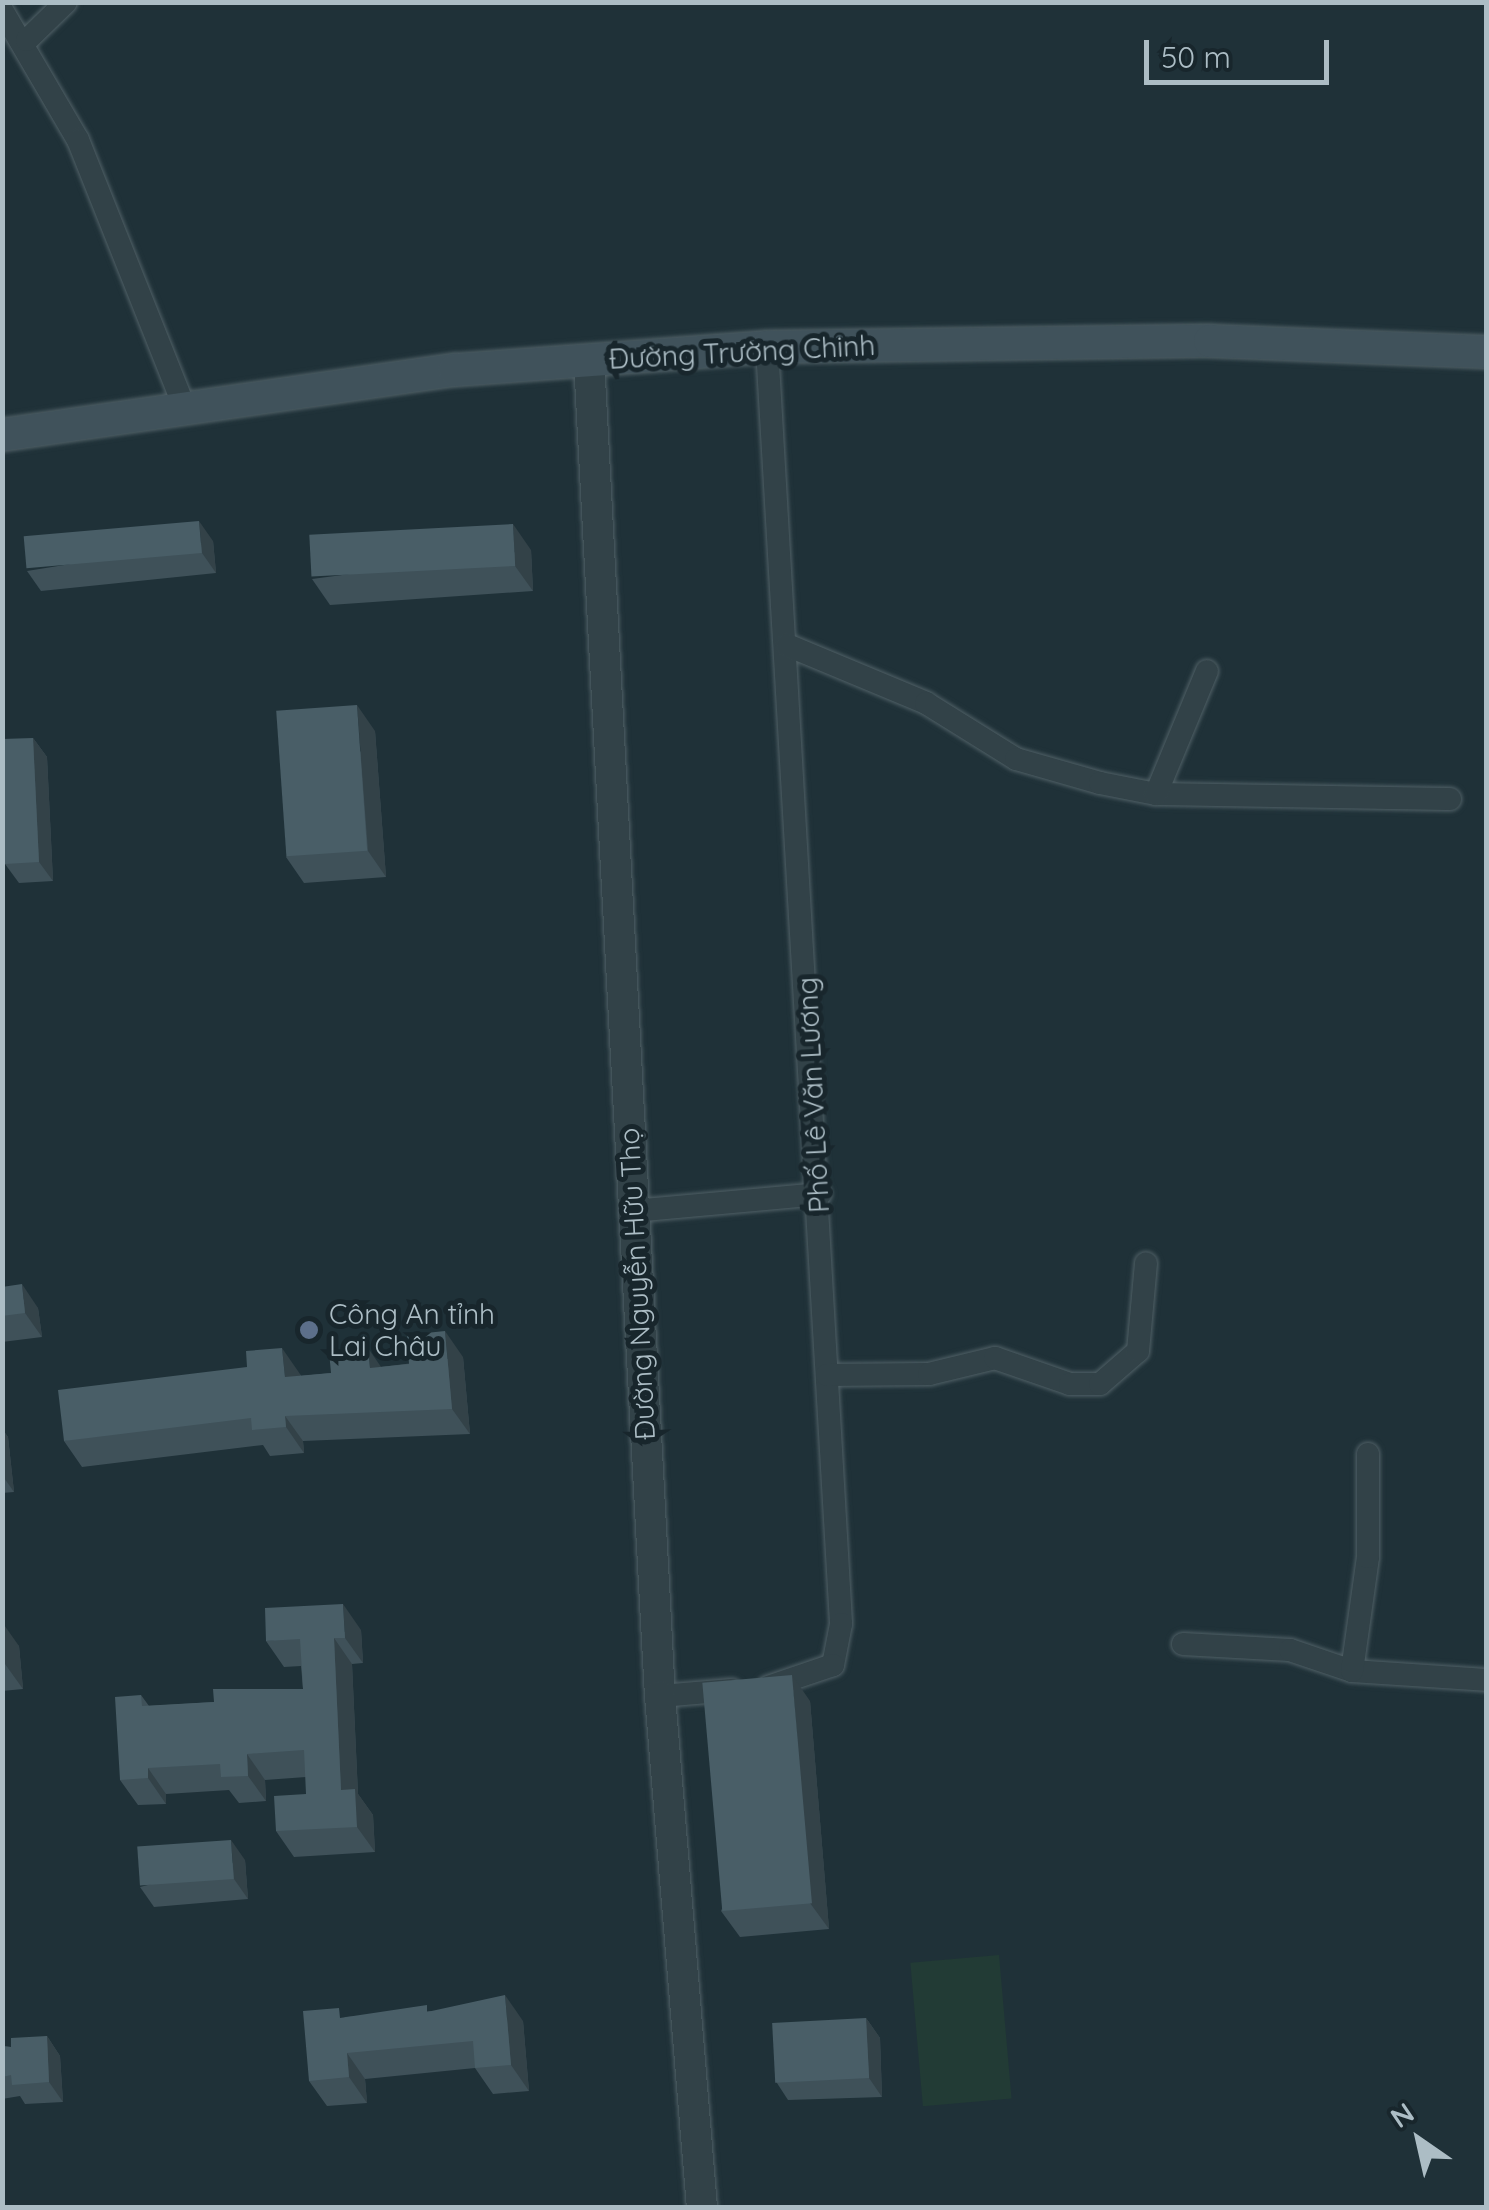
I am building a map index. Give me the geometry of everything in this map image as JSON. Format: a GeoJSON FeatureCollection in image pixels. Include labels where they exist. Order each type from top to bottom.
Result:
{"type":"FeatureCollection","features":[{"type":"Feature","properties":{"kind":"main road","name":"Đường Trường Chinh"},"geometry":{"type":"LineString","coordinates":[[2,436],[184,407],[589,360],[768,347],[1192,341],[1486,352]]}},
{"type":"Feature","properties":{"kind":"street"},"geometry":{"type":"LineString","coordinates":[[28,40],[66,2]]}},
{"type":"Feature","properties":{"kind":"street"},"geometry":{"type":"LineString","coordinates":[[2,10],[28,40],[135,273],[184,407]]}},
{"type":"Feature","properties":{"kind":"street","name":"Phố Lê Văn Lương"},"geometry":{"type":"LineString","coordinates":[[660,1696],[786,1684],[832,1665],[841,1624],[820,1194],[768,347]]}},
{"type":"Feature","properties":{"kind":"street","name":"Đường Nguyễn Hữu Thọ"},"geometry":{"type":"LineString","coordinates":[[589,360],[660,1696],[702,2208]]}},
{"type":"Feature","properties":{"kind":"street"},"geometry":{"type":"LineString","coordinates":[[787,645],[926,703],[1033,766],[1156,794],[1450,800]]}},
{"type":"Feature","properties":{"kind":"street"},"geometry":{"type":"LineString","coordinates":[[1156,794],[1207,671]]}},
{"type":"Feature","properties":{"kind":"street"},"geometry":{"type":"LineString","coordinates":[[634,1211],[820,1194]]}},
{"type":"Feature","properties":{"kind":"street"},"geometry":{"type":"LineString","coordinates":[[827,1375],[929,1374],[994,1358],[1070,1384],[1100,1384],[1138,1350],[1146,1263]]}},
{"type":"Feature","properties":{"kind":"street"},"geometry":{"type":"LineString","coordinates":[[1352,1671],[1368,1556],[1368,1454]]}},
{"type":"Feature","properties":{"kind":"street"},"geometry":{"type":"LineString","coordinates":[[1183,1644],[1290,1650],[1352,1671],[1486,1680]]}},
{"type":"Feature","properties":{"kind":"green space"},"geometry":{"type":"Polygon","coordinates":[[[999,1955],[1012,2098],[923,2106],[910,1963],[999,1955]]]}},
{"type":"Feature","properties":{"kind":"building"},"geometry":{"type":"Polygon","coordinates":[[[199,521],[202,553],[26,568],[24,536],[199,521]]]}},
{"type":"Feature","properties":{"kind":"building"},"geometry":{"type":"Polygon","coordinates":[[[513,524],[515,566],[311,577],[309,535],[513,524]]]}},
{"type":"Feature","properties":{"kind":"building"},"geometry":{"type":"Polygon","coordinates":[[[357,705],[367,851],[286,856],[276,711],[357,705]]]}},
{"type":"Feature","properties":{"kind":"building"},"geometry":{"type":"Polygon","coordinates":[[[33,738],[39,862],[5,864],[2,739],[33,738]]]}},
{"type":"Feature","properties":{"kind":"building"},"geometry":{"type":"Polygon","coordinates":[[[22,1284],[25,1313],[2,1316],[2,1287],[22,1284]]]}},
{"type":"Feature","properties":{"kind":"building"},"geometry":{"type":"Polygon","coordinates":[[[445,1331],[452,1409],[285,1416],[286,1427],[252,1430],[251,1418],[64,1441],[58,1390],[247,1367],[246,1351],[282,1348],[285,1377],[331,1373],[329,1351],[368,1348],[370,1368],[409,1364],[407,1335],[445,1331]]]}},
{"type":"Feature","properties":{"kind":"building"},"geometry":{"type":"Polygon","coordinates":[[[343,1604],[345,1638],[334,1638],[341,1790],[355,1789],[357,1827],[276,1831],[274,1796],[306,1794],[304,1750],[247,1754],[248,1776],[221,1777],[220,1764],[148,1768],[148,1778],[120,1780],[115,1697],[141,1695],[142,1706],[214,1702],[213,1689],[303,1689],[300,1639],[266,1641],[265,1608],[343,1604]]]}},
{"type":"Feature","properties":{"kind":"building"},"geometry":{"type":"Polygon","coordinates":[[[792,1675],[812,1903],[722,1911],[702,1683],[792,1675]]]}},
{"type":"Feature","properties":{"kind":"building"},"geometry":{"type":"Polygon","coordinates":[[[231,1840],[234,1879],[140,1885],[137,1847],[231,1840]]]}},
{"type":"Feature","properties":{"kind":"building"},"geometry":{"type":"Polygon","coordinates":[[[505,1995],[511,2065],[475,2068],[473,2041],[347,2053],[349,2077],[309,2081],[303,2011],[339,2008],[340,2018],[427,2005],[427,2012],[505,1995]]]}},
{"type":"Feature","properties":{"kind":"building"},"geometry":{"type":"Polygon","coordinates":[[[866,2018],[869,2078],[775,2083],[772,2023],[866,2018]]]}},
{"type":"Feature","properties":{"kind":"building"},"geometry":{"type":"Polygon","coordinates":[[[47,2036],[49,2082],[12,2085],[11,2075],[2,2077],[2,2046],[11,2047],[11,2038],[47,2036]]]}},
{"type":"Feature","properties":{"kind":"place","name":"Công An tỉnh Lai Châu"},"geometry":{"type":"Point","coordinates":[309,1330]}}]}
